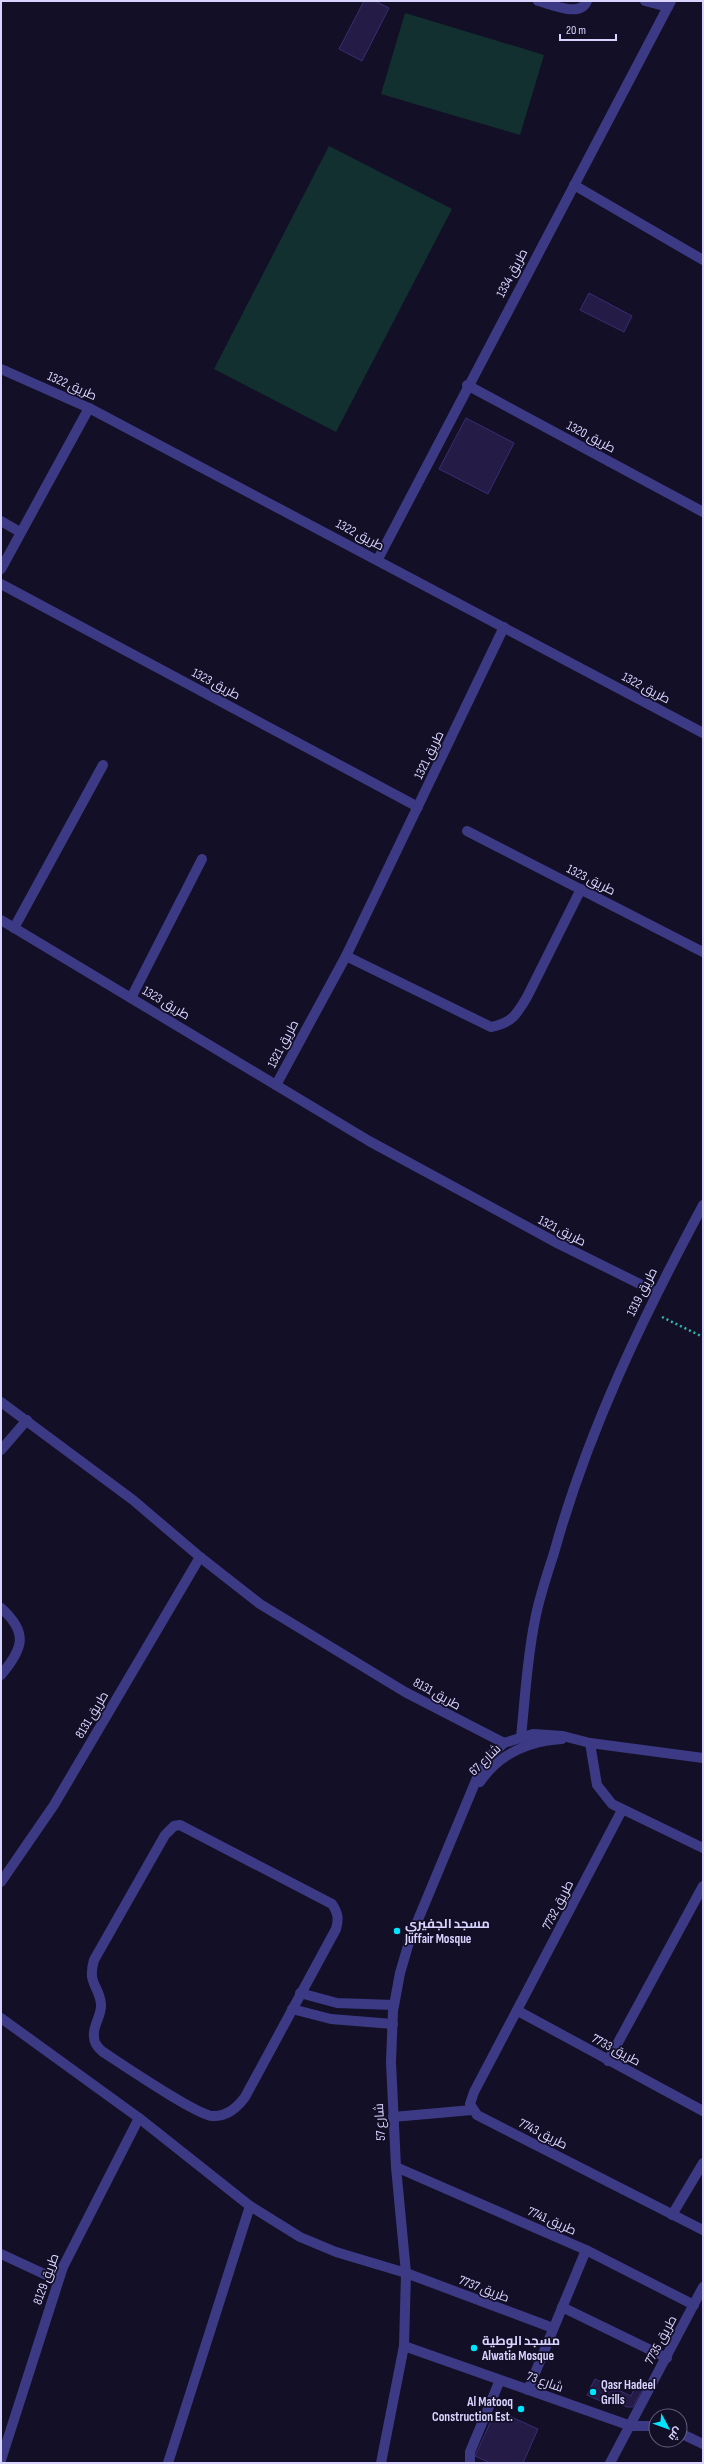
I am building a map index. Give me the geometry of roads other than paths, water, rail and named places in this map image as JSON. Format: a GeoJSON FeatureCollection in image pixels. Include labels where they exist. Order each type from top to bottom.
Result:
{"type":"FeatureCollection","features":[{"type":"Feature","properties":{"kind":"street"},"geometry":{"type":"LineString","coordinates":[[538,1],[574,10],[581,8],[587,1]]}},
{"type":"Feature","properties":{"kind":"street"},"geometry":{"type":"LineString","coordinates":[[645,1],[669,4]]}},
{"type":"Feature","properties":{"kind":"street","name":"طريق 1334"},"geometry":{"type":"LineString","coordinates":[[378,559],[467,385],[669,4]]}},
{"type":"Feature","properties":{"kind":"street"},"geometry":{"type":"LineString","coordinates":[[574,185],[703,260]]}},
{"type":"Feature","properties":{"kind":"street","name":"طريق 1322"},"geometry":{"type":"LineString","coordinates":[[1,369],[89,408],[378,559],[703,733]]}},
{"type":"Feature","properties":{"kind":"street","name":"طريق 1320"},"geometry":{"type":"LineString","coordinates":[[467,385],[703,512]]}},
{"type":"Feature","properties":{"kind":"street"},"geometry":{"type":"LineString","coordinates":[[1,569],[89,408]]}},
{"type":"Feature","properties":{"kind":"street"},"geometry":{"type":"LineString","coordinates":[[1,521],[20,532]]}},
{"type":"Feature","properties":{"kind":"street","name":"طريق 1323"},"geometry":{"type":"LineString","coordinates":[[1,584],[418,807]]}},
{"type":"Feature","properties":{"kind":"street","name":"طريق 1321"},"geometry":{"type":"LineString","coordinates":[[504,627],[346,956],[276,1085],[463,1194],[656,1292]]}},
{"type":"Feature","properties":{"kind":"street"},"geometry":{"type":"LineString","coordinates":[[14,928],[103,766]]}},
{"type":"Feature","properties":{"kind":"street","name":"طريق 1323"},"geometry":{"type":"LineString","coordinates":[[467,830],[703,952]]}},
{"type":"Feature","properties":{"kind":"street"},"geometry":{"type":"LineString","coordinates":[[131,998],[202,859]]}},
{"type":"Feature","properties":{"kind":"street"},"geometry":{"type":"LineString","coordinates":[[346,956],[491,1027],[505,1024],[517,1014],[527,997],[581,889]]}},
{"type":"Feature","properties":{"kind":"street","name":"طريق 1323"},"geometry":{"type":"LineString","coordinates":[[1,920],[276,1085]]}},
{"type":"Feature","properties":{"kind":"street","name":"طريق 1319"},"geometry":{"type":"LineString","coordinates":[[521,1737],[535,1620],[568,1504],[596,1426],[656,1292],[703,1205]]}},
{"type":"Feature","properties":{"kind":"street","name":"طريق 8131"},"geometry":{"type":"LineString","coordinates":[[1,1402],[140,1504],[200,1557],[249,1597],[405,1692],[504,1743]]}},
{"type":"Feature","properties":{"kind":"street"},"geometry":{"type":"LineString","coordinates":[[1,1450],[27,1420]]}},
{"type":"Feature","properties":{"kind":"street","name":"طريق 8131"},"geometry":{"type":"LineString","coordinates":[[1,1882],[54,1805],[200,1557]]}},
{"type":"Feature","properties":{"kind":"street"},"geometry":{"type":"LineString","coordinates":[[1,1608],[17,1625],[21,1638],[18,1652],[1,1675]]}},
{"type":"Feature","properties":{"kind":"street","name":"شارع 67"},"geometry":{"type":"LineString","coordinates":[[472,1791],[484,1765],[504,1743],[521,1737],[548,1734],[590,1743],[703,1758]]}},
{"type":"Feature","properties":{"kind":"street","name":"شارع 67"},"geometry":{"type":"LineString","coordinates":[[472,1791],[483,1777],[512,1751],[543,1742],[578,1740]]}},
{"type":"Feature","properties":{"kind":"street"},"geometry":{"type":"LineString","coordinates":[[590,1743],[597,1785],[603,1796],[622,1810],[703,1848]]}},
{"type":"Feature","properties":{"kind":"street","name":"شارع 57"},"geometry":{"type":"LineString","coordinates":[[381,2463],[404,2346],[406,2273],[396,2167],[391,2062],[394,2005],[400,1973],[410,1939],[472,1791]]}},
{"type":"Feature","properties":{"kind":"street","name":"طريق 7732"},"geometry":{"type":"LineString","coordinates":[[518,2011],[622,1810]]}},
{"type":"Feature","properties":{"kind":"street"},"geometry":{"type":"LineString","coordinates":[[174,1826],[187,1826],[332,1904],[337,1912],[339,1920],[336,1929],[300,1993],[245,2097],[232,2111],[222,2115],[203,2114],[98,2048],[94,2036],[101,2011],[101,2003],[92,1982],[94,1960],[168,1830],[174,1826]]}},
{"type":"Feature","properties":{"kind":"street"},"geometry":{"type":"LineString","coordinates":[[608,2060],[703,1886]]}},
{"type":"Feature","properties":{"kind":"street"},"geometry":{"type":"LineString","coordinates":[[300,1993],[337,2003],[394,2005]]}},
{"type":"Feature","properties":{"kind":"street"},"geometry":{"type":"LineString","coordinates":[[292,2009],[331,2019],[393,2024]]}},
{"type":"Feature","properties":{"kind":"street"},"geometry":{"type":"LineString","coordinates":[[393,2117],[472,2110],[471,2098],[518,2011]]}},
{"type":"Feature","properties":{"kind":"street","name":"طريق 7733"},"geometry":{"type":"LineString","coordinates":[[518,2011],[703,2111]]}},
{"type":"Feature","properties":{"kind":"street"},"geometry":{"type":"LineString","coordinates":[[1,2018],[139,2118],[250,2206],[300,2237],[336,2252],[406,2273]]}},
{"type":"Feature","properties":{"kind":"street","name":"طريق 7743"},"geometry":{"type":"LineString","coordinates":[[472,2110],[482,2118],[703,2230]]}},
{"type":"Feature","properties":{"kind":"street","name":"طريق 8129"},"geometry":{"type":"LineString","coordinates":[[1,2460],[57,2280],[139,2118]]}},
{"type":"Feature","properties":{"kind":"street"},"geometry":{"type":"LineString","coordinates":[[672,2214],[703,2163]]}},
{"type":"Feature","properties":{"kind":"street","name":"طريق 7741"},"geometry":{"type":"LineString","coordinates":[[396,2167],[586,2250],[698,2302]]}},
{"type":"Feature","properties":{"kind":"street"},"geometry":{"type":"LineString","coordinates":[[168,2463],[250,2206]]}},
{"type":"Feature","properties":{"kind":"street"},"geometry":{"type":"LineString","coordinates":[[528,2390],[586,2250]]}},
{"type":"Feature","properties":{"kind":"street"},"geometry":{"type":"LineString","coordinates":[[1,2254],[57,2280]]}},
{"type":"Feature","properties":{"kind":"street","name":"طريق 7737"},"geometry":{"type":"LineString","coordinates":[[406,2273],[553,2328]]}},
{"type":"Feature","properties":{"kind":"street","name":"طريق 7735"},"geometry":{"type":"LineString","coordinates":[[610,2463],[698,2302],[703,2287]]}},
{"type":"Feature","properties":{"kind":"street"},"geometry":{"type":"LineString","coordinates":[[562,2307],[667,2358]]}},
{"type":"Feature","properties":{"kind":"street","name":"شارع 73"},"geometry":{"type":"LineString","coordinates":[[404,2346],[631,2426],[648,2426]]}},
{"type":"Feature","properties":{"kind":"street"},"geometry":{"type":"LineString","coordinates":[[470,2463],[470,2452],[500,2380]]}},
{"type":"Feature","properties":{"kind":"street"},"geometry":{"type":"LineString","coordinates":[[688,2437],[703,2444]]}},
{"type":"Feature","properties":{"kind":"place","name":"مسجد الجفيري Juffair Mosque"},"geometry":{"type":"Point","coordinates":[397,1931]}},
{"type":"Feature","properties":{"kind":"place","name":"مسجد الوطية Alwatia Mosque"},"geometry":{"type":"Point","coordinates":[474,2348]}},
{"type":"Feature","properties":{"kind":"place","name":"Qasr Hadeel Grills"},"geometry":{"type":"Point","coordinates":[593,2392]}},
{"type":"Feature","properties":{"kind":"place","name":"Al Matooq Construction Est."},"geometry":{"type":"Point","coordinates":[521,2409]}}]}
